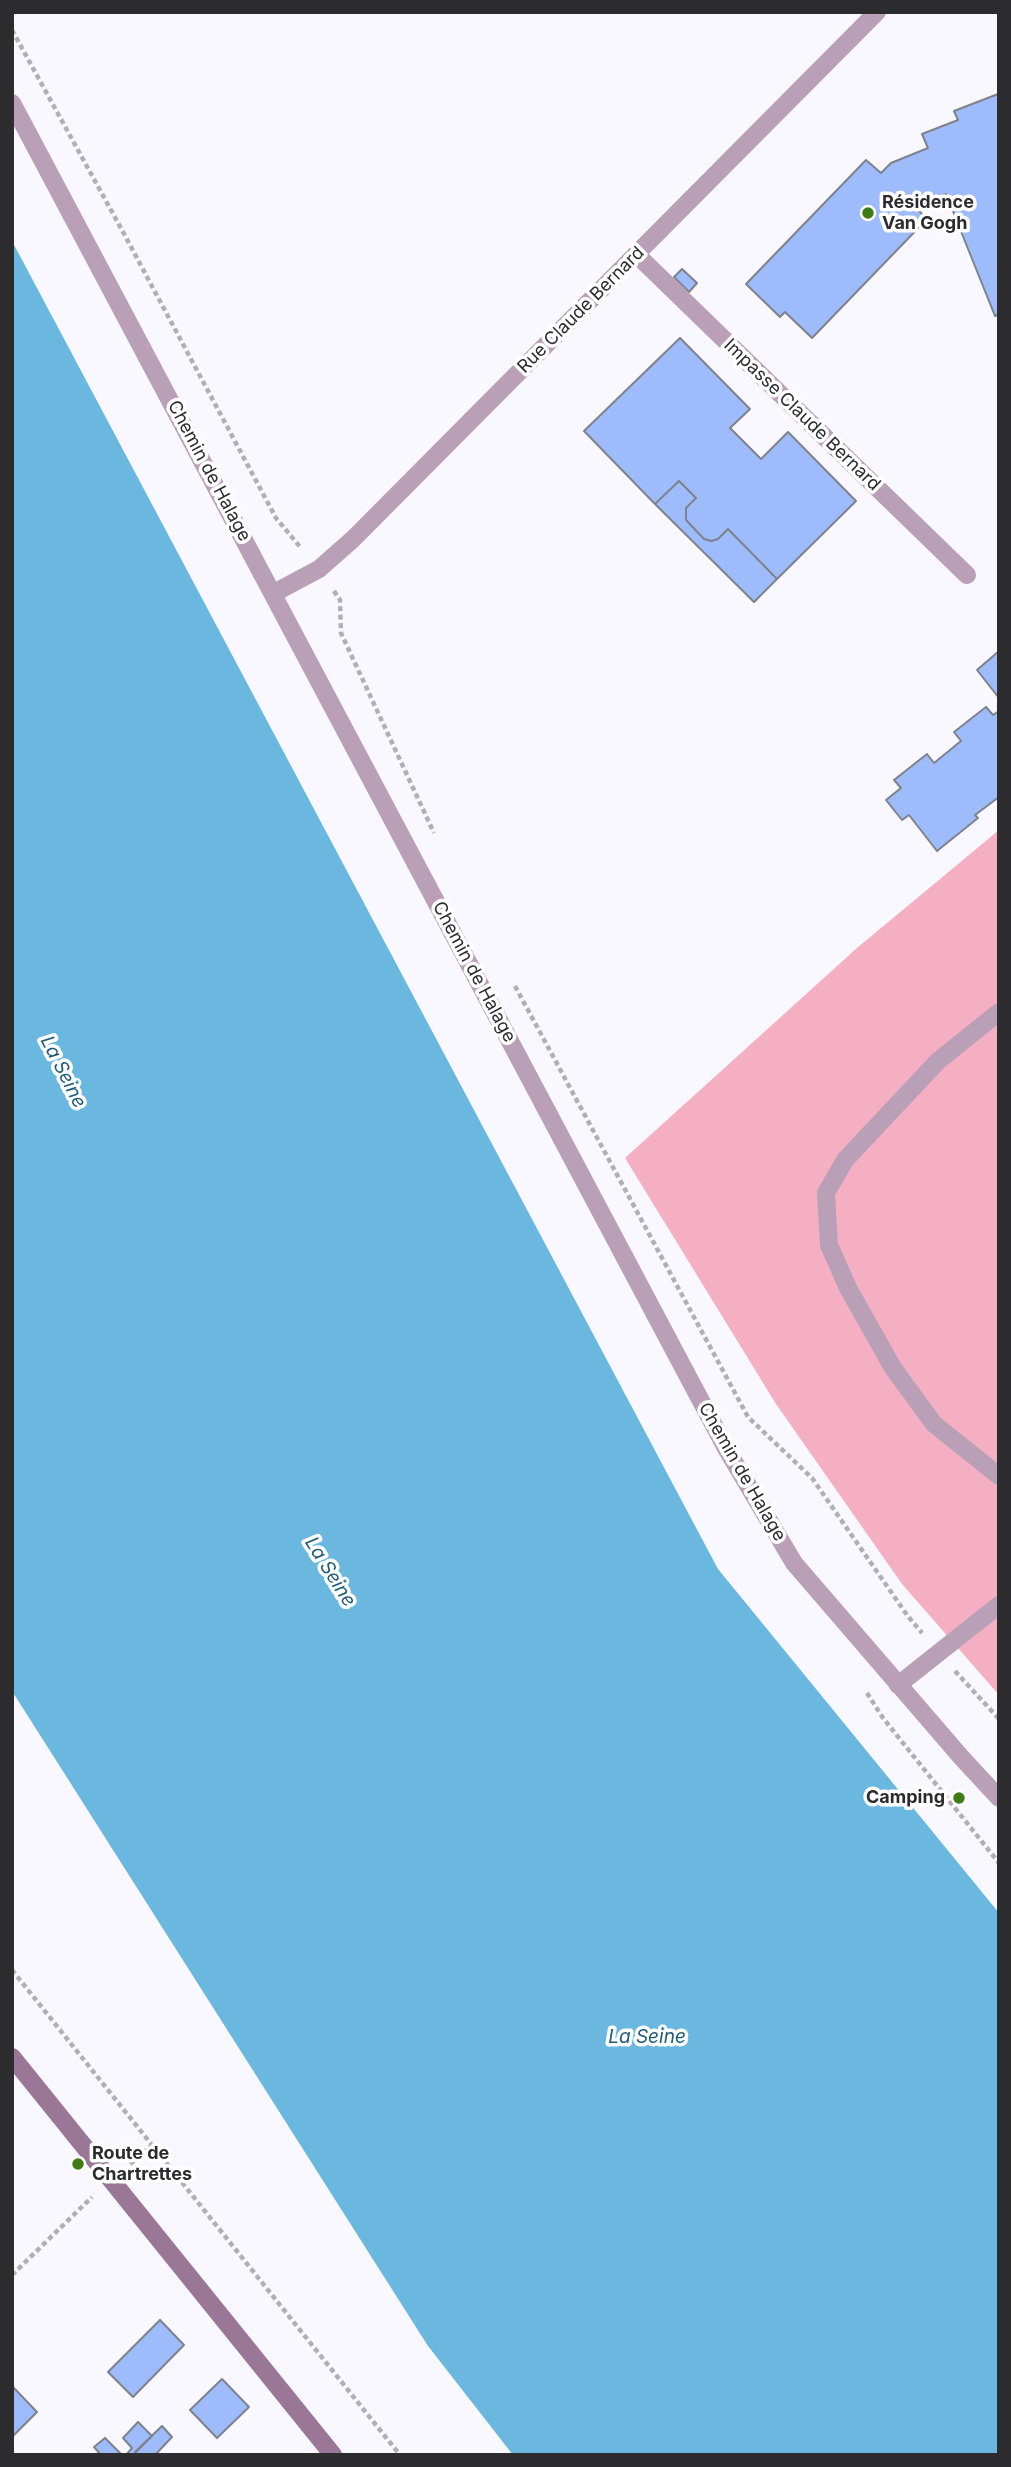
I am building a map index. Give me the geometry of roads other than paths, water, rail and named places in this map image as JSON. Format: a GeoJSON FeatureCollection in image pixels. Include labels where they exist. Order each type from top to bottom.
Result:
{"type":"FeatureCollection","features":[{"type":"Feature","properties":{"kind":"main road"},"geometry":{"type":"LineString","coordinates":[[12,2057],[333,2455]]}},
{"type":"Feature","properties":{"kind":"street","name":"Rue Claude Bernard"},"geometry":{"type":"LineString","coordinates":[[274,593],[319,569],[353,539],[877,12]]}},
{"type":"Feature","properties":{"kind":"street","name":"Chemin de Halage"},"geometry":{"type":"LineString","coordinates":[[12,103],[727,1450],[794,1563],[999,1798]]}},
{"type":"Feature","properties":{"kind":"street","name":"Impasse Claude Bernard"},"geometry":{"type":"LineString","coordinates":[[636,254],[967,575]]}},
{"type":"Feature","properties":{"kind":"street"},"geometry":{"type":"LineString","coordinates":[[999,1012],[928,1071],[845,1160],[826,1193],[829,1245],[848,1288],[893,1368],[934,1424],[999,1476]]}},
{"type":"Feature","properties":{"kind":"street"},"geometry":{"type":"LineString","coordinates":[[898,1685],[999,1605]]}},
{"type":"Feature","properties":{"kind":"water","name":"La Seine"},"geometry":{"type":"Polygon","coordinates":[[[12,241],[718,1569],[999,1913],[999,2455],[513,2455],[428,2346],[12,1691],[12,241]]]}},
{"type":"Feature","properties":{"kind":"place","name":"Résidence Van Gogh"},"geometry":{"type":"Point","coordinates":[868,213]}},
{"type":"Feature","properties":{"kind":"place","name":"Camping"},"geometry":{"type":"Point","coordinates":[959,1798]}},
{"type":"Feature","properties":{"kind":"place","name":"Route de Chartrettes"},"geometry":{"type":"Point","coordinates":[78,2164]}}]}
